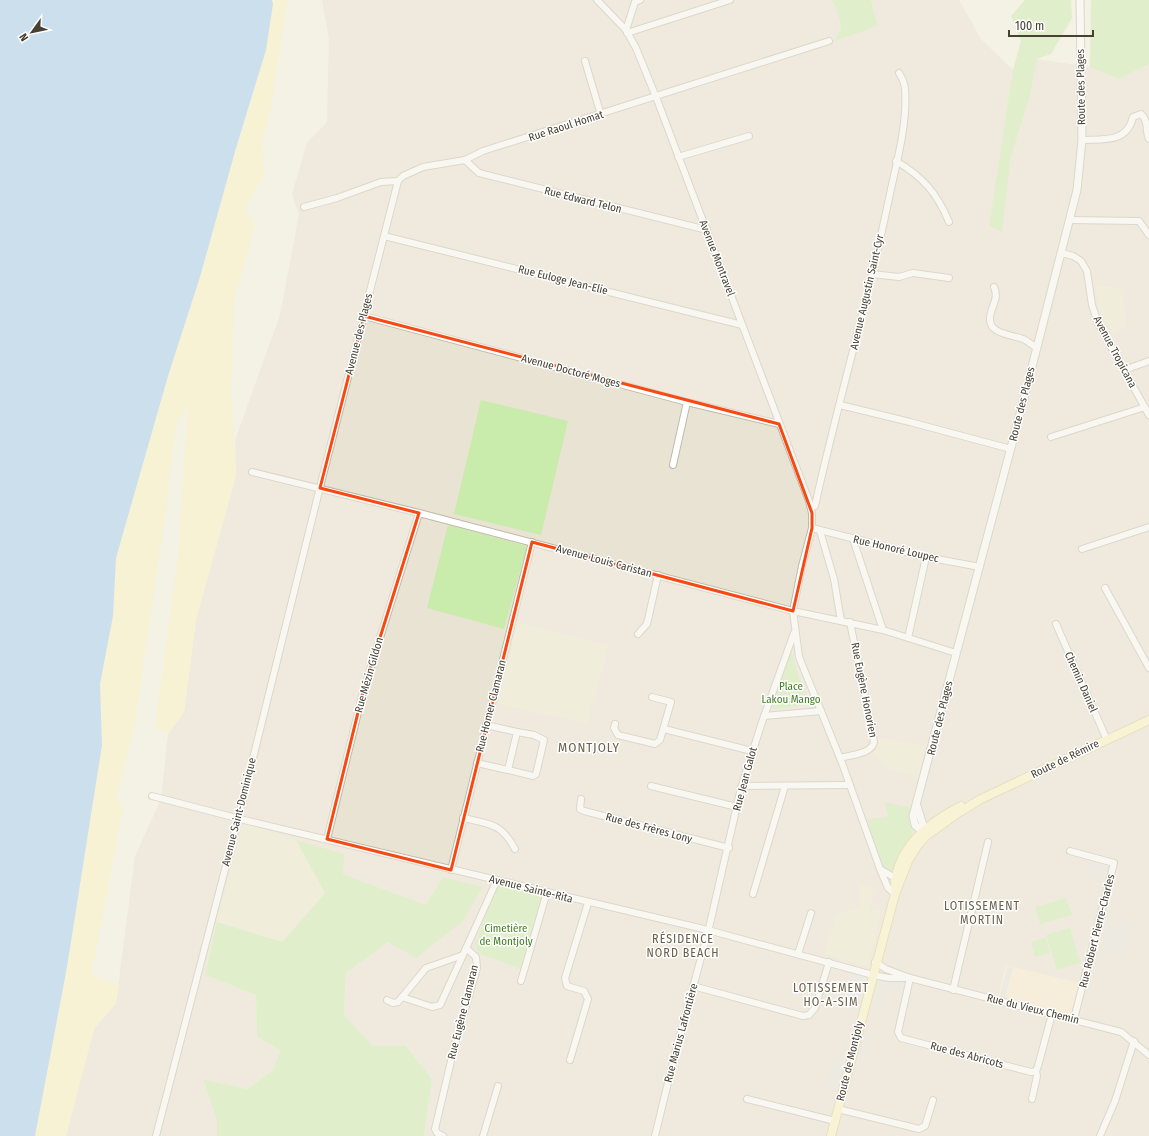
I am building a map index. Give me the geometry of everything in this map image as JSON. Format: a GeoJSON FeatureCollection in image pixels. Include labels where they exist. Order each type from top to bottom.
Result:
{"type":"FeatureCollection","features":[{"type":"Feature","properties":{"kind":"main road","name":"Route de Rémire"},"geometry":{"type":"LineString","coordinates":[[897,890],[908,861],[924,834],[981,799],[1149,720]]}},
{"type":"Feature","properties":{"kind":"main road","name":"Route de Rémire"},"geometry":{"type":"LineString","coordinates":[[897,890],[895,878],[907,851],[936,820],[969,802],[981,799]]}},
{"type":"Feature","properties":{"kind":"main road","name":"Route de Montjoly"},"geometry":{"type":"LineString","coordinates":[[831,1136],[876,962],[897,890]]}},
{"type":"Feature","properties":{"kind":"street","name":"Avenue Montravel"},"geometry":{"type":"LineString","coordinates":[[597,0],[626,31],[636,48],[656,96],[811,507],[812,528],[793,611],[799,657],[840,758],[880,870],[888,888],[897,890]]}},
{"type":"Feature","properties":{"kind":"street"},"geometry":{"type":"LineString","coordinates":[[626,31],[730,0]]}},
{"type":"Feature","properties":{"kind":"street","name":"Route des Plages"},"geometry":{"type":"LineString","coordinates":[[924,834],[918,829],[913,820],[917,802],[1011,449],[1077,190],[1082,140],[1080,0]]}},
{"type":"Feature","properties":{"kind":"street"},"geometry":{"type":"LineString","coordinates":[[626,31],[637,1]]}},
{"type":"Feature","properties":{"kind":"street","name":"Rue Raoul Homat"},"geometry":{"type":"LineString","coordinates":[[304,207],[337,198],[381,182],[398,180],[403,176],[423,167],[465,160],[483,151],[601,115],[829,41]]}},
{"type":"Feature","properties":{"kind":"street"},"geometry":{"type":"LineString","coordinates":[[586,61],[601,115]]}},
{"type":"Feature","properties":{"kind":"street","name":"Avenue Augustin Saint-Cyr"},"geometry":{"type":"LineString","coordinates":[[811,507],[815,506],[840,405],[872,274],[896,161],[905,113],[906,96],[905,84],[899,73]]}},
{"type":"Feature","properties":{"kind":"street"},"geometry":{"type":"LineString","coordinates":[[1082,140],[1110,138],[1125,134],[1131,126],[1133,116],[1138,114],[1141,114],[1146,119],[1146,133],[1149,139]]}},
{"type":"Feature","properties":{"kind":"street"},"geometry":{"type":"LineString","coordinates":[[678,157],[749,136]]}},
{"type":"Feature","properties":{"kind":"street","name":"Rue Edward Telon"},"geometry":{"type":"LineString","coordinates":[[465,160],[478,173],[707,230]]}},
{"type":"Feature","properties":{"kind":"street"},"geometry":{"type":"LineString","coordinates":[[896,161],[923,180],[936,194],[949,222]]}},
{"type":"Feature","properties":{"kind":"street","name":"Avenue des Plages"},"geometry":{"type":"LineString","coordinates":[[320,488],[398,180]]}},
{"type":"Feature","properties":{"kind":"street"},"geometry":{"type":"LineString","coordinates":[[1070,220],[1139,221],[1149,235]]}},
{"type":"Feature","properties":{"kind":"street","name":"Rue Euloge Jean-Elie"},"geometry":{"type":"LineString","coordinates":[[384,236],[742,325]]}},
{"type":"Feature","properties":{"kind":"street","name":"Avenue Tropicana"},"geometry":{"type":"LineString","coordinates":[[1062,253],[1073,256],[1081,261],[1086,271],[1092,305],[1098,323],[1149,415]]}},
{"type":"Feature","properties":{"kind":"street"},"geometry":{"type":"LineString","coordinates":[[872,274],[899,276],[913,273],[949,278]]}},
{"type":"Feature","properties":{"kind":"street"},"geometry":{"type":"LineString","coordinates":[[994,287],[997,296],[990,314],[990,323],[992,328],[1004,334],[1025,340],[1037,348]]}},
{"type":"Feature","properties":{"kind":"street","name":"Avenue Doctoré Moges"},"geometry":{"type":"LineString","coordinates":[[364,316],[687,402],[779,424]]}},
{"type":"Feature","properties":{"kind":"street"},"geometry":{"type":"LineString","coordinates":[[1124,370],[1149,361]]}},
{"type":"Feature","properties":{"kind":"street"},"geometry":{"type":"LineString","coordinates":[[673,465],[687,402]]}},
{"type":"Feature","properties":{"kind":"street"},"geometry":{"type":"LineString","coordinates":[[840,405],[1011,449]]}},
{"type":"Feature","properties":{"kind":"street"},"geometry":{"type":"LineString","coordinates":[[1051,437],[1145,407]]}},
{"type":"Feature","properties":{"kind":"street","name":"Avenue Louis Caristan"},"geometry":{"type":"LineString","coordinates":[[252,472],[532,542],[793,611],[842,620],[883,630],[956,653]]}},
{"type":"Feature","properties":{"kind":"street","name":"Avenue Saint-Dominique"},"geometry":{"type":"LineString","coordinates":[[156,1136],[238,818],[320,488]]}},
{"type":"Feature","properties":{"kind":"street","name":"Rue Mézin Gildon"},"geometry":{"type":"LineString","coordinates":[[327,839],[363,692],[419,513]]}},
{"type":"Feature","properties":{"kind":"street","name":"Rue Honoré Loupec"},"geometry":{"type":"LineString","coordinates":[[812,528],[926,557],[980,567]]}},
{"type":"Feature","properties":{"kind":"street"},"geometry":{"type":"LineString","coordinates":[[1082,549],[1149,528]]}},
{"type":"Feature","properties":{"kind":"street"},"geometry":{"type":"LineString","coordinates":[[820,531],[834,579],[842,620]]}},
{"type":"Feature","properties":{"kind":"street"},"geometry":{"type":"LineString","coordinates":[[853,539],[883,630]]}},
{"type":"Feature","properties":{"kind":"street","name":"Rue Homer Clamaran"},"geometry":{"type":"LineString","coordinates":[[451,870],[532,542]]}},
{"type":"Feature","properties":{"kind":"street"},"geometry":{"type":"LineString","coordinates":[[908,638],[926,557]]}},
{"type":"Feature","properties":{"kind":"street"},"geometry":{"type":"LineString","coordinates":[[638,634],[647,624],[658,575]]}},
{"type":"Feature","properties":{"kind":"street"},"geometry":{"type":"LineString","coordinates":[[1105,588],[1149,668]]}},
{"type":"Feature","properties":{"kind":"street","name":"Rue Eugène Honorien"},"geometry":{"type":"LineString","coordinates":[[840,758],[870,750],[874,742],[850,622]]}},
{"type":"Feature","properties":{"kind":"street","name":"Chemin Daniel"},"geometry":{"type":"LineString","coordinates":[[1056,624],[1106,740]]}},
{"type":"Feature","properties":{"kind":"street","name":"Rue Jean Galot"},"geometry":{"type":"LineString","coordinates":[[708,930],[729,848],[741,788],[764,716],[795,631]]}},
{"type":"Feature","properties":{"kind":"street"},"geometry":{"type":"LineString","coordinates":[[615,724],[614,728],[618,735],[655,744],[660,740],[671,702],[652,697]]}},
{"type":"Feature","properties":{"kind":"street"},"geometry":{"type":"LineString","coordinates":[[764,716],[821,711]]}},
{"type":"Feature","properties":{"kind":"street"},"geometry":{"type":"LineString","coordinates":[[477,763],[533,776],[536,774],[537,770],[544,740],[534,735],[486,725]]}},
{"type":"Feature","properties":{"kind":"street"},"geometry":{"type":"LineString","coordinates":[[664,729],[752,751]]}},
{"type":"Feature","properties":{"kind":"street"},"geometry":{"type":"LineString","coordinates":[[508,770],[517,732]]}},
{"type":"Feature","properties":{"kind":"street"},"geometry":{"type":"LineString","coordinates":[[741,788],[850,785]]}},
{"type":"Feature","properties":{"kind":"street"},"geometry":{"type":"LineString","coordinates":[[651,786],[737,807]]}},
{"type":"Feature","properties":{"kind":"street"},"geometry":{"type":"LineString","coordinates":[[753,894],[785,786]]}},
{"type":"Feature","properties":{"kind":"street","name":"Avenue Sainte-Rita"},"geometry":{"type":"LineString","coordinates":[[152,796],[451,870],[708,930],[873,975]]}},
{"type":"Feature","properties":{"kind":"street","name":"Rue des Frères Lony"},"geometry":{"type":"LineString","coordinates":[[581,799],[580,809],[584,811],[729,848]]}},
{"type":"Feature","properties":{"kind":"street","name":"Route des Plages"},"geometry":{"type":"LineString","coordinates":[[917,802],[917,810],[924,825],[924,834]]}},
{"type":"Feature","properties":{"kind":"street"},"geometry":{"type":"LineString","coordinates":[[463,818],[493,825],[508,836],[515,849]]}},
{"type":"Feature","properties":{"kind":"street"},"geometry":{"type":"LineString","coordinates":[[920,818],[928,822],[936,820]]}},
{"type":"Feature","properties":{"kind":"street"},"geometry":{"type":"LineString","coordinates":[[953,990],[988,842]]}},
{"type":"Feature","properties":{"kind":"street","name":"Rue Robert Pierre-Charles"},"geometry":{"type":"LineString","coordinates":[[1070,851],[1114,863],[1074,1019]]}},
{"type":"Feature","properties":{"kind":"street"},"geometry":{"type":"LineString","coordinates":[[880,870],[895,878]]}},
{"type":"Feature","properties":{"kind":"street","name":"Rue Eugène Clamaran"},"geometry":{"type":"LineString","coordinates":[[443,1136],[437,1133],[435,1129],[455,1044],[477,968],[476,957],[466,948],[494,880]]}},
{"type":"Feature","properties":{"kind":"street"},"geometry":{"type":"LineString","coordinates":[[521,980],[547,892]]}},
{"type":"Feature","properties":{"kind":"street"},"geometry":{"type":"LineString","coordinates":[[570,1060],[588,999],[584,991],[567,986],[565,978],[588,903]]}},
{"type":"Feature","properties":{"kind":"street"},"geometry":{"type":"LineString","coordinates":[[798,954],[811,913]]}},
{"type":"Feature","properties":{"kind":"street","name":"Rue Marius Lafrontière"},"geometry":{"type":"LineString","coordinates":[[655,1136],[708,930]]}},
{"type":"Feature","properties":{"kind":"street"},"geometry":{"type":"LineString","coordinates":[[402,997],[432,1007],[440,1005],[466,948]]}},
{"type":"Feature","properties":{"kind":"street"},"geometry":{"type":"LineString","coordinates":[[387,1000],[395,1003],[402,997],[426,968],[463,955]]}},
{"type":"Feature","properties":{"kind":"street"},"geometry":{"type":"LineString","coordinates":[[693,986],[803,1016],[809,1015],[815,1008],[829,962]]}},
{"type":"Feature","properties":{"kind":"street","name":"Rue du Vieux Chemin"},"geometry":{"type":"LineString","coordinates":[[876,962],[886,969],[910,978],[1121,1032],[1134,1041],[1149,1055]]}},
{"type":"Feature","properties":{"kind":"street","name":"Rue du Vieux Chemin"},"geometry":{"type":"LineString","coordinates":[[873,975],[889,978],[910,978]]}},
{"type":"Feature","properties":{"kind":"street","name":"Rue des Abricots"},"geometry":{"type":"LineString","coordinates":[[910,978],[898,1032],[901,1038],[1031,1072],[1036,1071]]}},
{"type":"Feature","properties":{"kind":"street"},"geometry":{"type":"LineString","coordinates":[[1032,1099],[1037,1076],[1036,1071],[1052,1014]]}},
{"type":"Feature","properties":{"kind":"street"},"geometry":{"type":"LineString","coordinates":[[1100,1136],[1115,1101],[1134,1041]]}},
{"type":"Feature","properties":{"kind":"street"},"geometry":{"type":"LineString","coordinates":[[483,1136],[498,1086]]}},
{"type":"Feature","properties":{"kind":"street"},"geometry":{"type":"LineString","coordinates":[[748,1099],[834,1120]]}},
{"type":"Feature","properties":{"kind":"street"},"geometry":{"type":"LineString","coordinates":[[838,1109],[919,1129],[925,1126],[933,1100]]}},
{"type":"Feature","properties":{"kind":"highlighted area"},"geometry":{"type":"Polygon","coordinates":[[[364,316],[779,424],[812,513],[812,528],[793,611],[532,542],[451,870],[327,839],[363,692],[419,513],[320,488],[364,316]]]}},
{"type":"Feature","properties":{"kind":"shaded area"},"geometry":{"type":"Polygon","coordinates":[[[322,0],[831,0],[837,9],[841,28],[836,40],[878,26],[871,0],[959,0],[981,39],[1013,70],[1002,146],[1002,232],[1011,157],[1030,96],[1037,59],[1090,67],[1119,79],[1149,64],[1149,1136],[424,1136],[432,1079],[406,1046],[373,1046],[344,1015],[346,973],[388,942],[426,905],[343,874],[205,975],[256,995],[257,1036],[280,1051],[273,1070],[247,1089],[203,1079],[217,1121],[217,1136],[66,1136],[94,1029],[116,1003],[135,856],[161,799],[168,734],[184,712],[196,619],[236,476],[235,440],[280,315],[299,215],[292,194],[307,143],[327,122],[329,39],[322,0]]]}},
{"type":"Feature","properties":{"kind":"shaded area"},"geometry":{"type":"Polygon","coordinates":[[[1095,285],[1121,288],[1126,325],[1114,334],[1100,315],[1095,285]]]}},
{"type":"Feature","properties":{"kind":"shaded area"},"geometry":{"type":"Polygon","coordinates":[[[518,622],[609,646],[587,723],[498,704],[518,622]]]}},
{"type":"Feature","properties":{"kind":"shaded area"},"geometry":{"type":"Polygon","coordinates":[[[877,738],[926,746],[918,778],[883,766],[874,752],[877,738]]]}},
{"type":"Feature","properties":{"kind":"shaded area"},"geometry":{"type":"Polygon","coordinates":[[[930,765],[934,766],[924,804],[920,803],[930,765]]]}},
{"type":"Feature","properties":{"kind":"shaded area"},"geometry":{"type":"Polygon","coordinates":[[[247,824],[296,840],[325,893],[281,943],[217,922],[242,828],[247,824]]]}},
{"type":"Feature","properties":{"kind":"shaded area"},"geometry":{"type":"Polygon","coordinates":[[[1089,863],[1109,868],[1106,878],[1086,872],[1089,863]]]}},
{"type":"Feature","properties":{"kind":"shaded area"},"geometry":{"type":"Polygon","coordinates":[[[861,886],[874,886],[870,908],[881,911],[869,967],[824,954],[836,915],[859,907],[861,886]]]}},
{"type":"Feature","properties":{"kind":"shaded area"},"geometry":{"type":"Polygon","coordinates":[[[1108,920],[1130,925],[1122,955],[1101,950],[1108,920]]]}},
{"type":"Feature","properties":{"kind":"shaded area"},"geometry":{"type":"Polygon","coordinates":[[[1006,965],[1079,983],[1071,1015],[998,997],[1006,965]]]}},
{"type":"Feature","properties":{"kind":"shaded area"},"geometry":{"type":"Polygon","coordinates":[[[1007,966],[1013,968],[1005,998],[1000,997],[1007,966]]]}},
{"type":"Feature","properties":{"kind":"shaded area"},"geometry":{"type":"Polygon","coordinates":[[[853,973],[869,977],[859,1014],[844,1009],[853,973]]]}},
{"type":"Feature","properties":{"kind":"shaded area"},"geometry":{"type":"Polygon","coordinates":[[[881,979],[906,982],[903,994],[884,989],[880,1005],[874,1004],[881,979]]]}},
{"type":"Feature","properties":{"kind":"shaded area"},"geometry":{"type":"Polygon","coordinates":[[[864,1033],[873,1036],[868,1053],[859,1051],[864,1033]]]}},
{"type":"Feature","properties":{"kind":"shaded area"},"geometry":{"type":"Polygon","coordinates":[[[835,1056],[846,1059],[838,1092],[827,1089],[835,1056]]]}},
{"type":"Feature","properties":{"kind":"green space"},"geometry":{"type":"Polygon","coordinates":[[[831,0],[871,0],[878,26],[835,41],[841,28],[837,9],[831,0]]]}},
{"type":"Feature","properties":{"kind":"green space"},"geometry":{"type":"Polygon","coordinates":[[[1025,0],[1071,0],[1072,18],[1051,54],[1037,59],[1030,96],[1011,157],[1002,232],[989,226],[1013,70],[1021,41],[1011,16],[1025,0]]]}},
{"type":"Feature","properties":{"kind":"green space"},"geometry":{"type":"Polygon","coordinates":[[[1091,0],[1149,0],[1149,64],[1119,79],[1090,67],[1091,0]]]}},
{"type":"Feature","properties":{"kind":"green space"},"geometry":{"type":"Polygon","coordinates":[[[481,400],[568,421],[541,535],[454,514],[481,400]]]}},
{"type":"Feature","properties":{"kind":"green space"},"geometry":{"type":"Polygon","coordinates":[[[448,525],[527,546],[504,629],[427,608],[448,525]]]}},
{"type":"Feature","properties":{"kind":"green space","name":"Place Lakou Mango"},"geometry":{"type":"Polygon","coordinates":[[[791,650],[798,675],[811,704],[774,709],[772,705],[791,650]]]}},
{"type":"Feature","properties":{"kind":"green space"},"geometry":{"type":"Polygon","coordinates":[[[885,802],[911,808],[909,821],[913,830],[894,871],[891,873],[881,868],[867,820],[888,816],[885,802]]]}},
{"type":"Feature","properties":{"kind":"green space"},"geometry":{"type":"Polygon","coordinates":[[[296,840],[344,854],[343,874],[426,905],[443,877],[483,887],[462,922],[416,958],[388,942],[346,973],[344,1015],[373,1046],[406,1046],[432,1079],[424,1136],[217,1136],[217,1121],[203,1079],[247,1089],[273,1070],[280,1051],[257,1036],[256,995],[205,975],[217,922],[282,942],[325,893],[296,840]]]}},
{"type":"Feature","properties":{"kind":"green space","name":"Cimetière de Montjoly"},"geometry":{"type":"Polygon","coordinates":[[[498,883],[546,894],[522,969],[478,953],[475,944],[498,883]]]}},
{"type":"Feature","properties":{"kind":"green space"},"geometry":{"type":"Polygon","coordinates":[[[1066,898],[1072,915],[1040,924],[1035,907],[1066,898]]]}},
{"type":"Feature","properties":{"kind":"green space"},"geometry":{"type":"Polygon","coordinates":[[[1070,928],[1080,963],[1057,970],[1046,935],[1070,928]]]}},
{"type":"Feature","properties":{"kind":"green space"},"geometry":{"type":"Polygon","coordinates":[[[1046,938],[1050,953],[1035,957],[1031,942],[1046,938]]]}},
{"type":"Feature","properties":{"kind":"sand"},"geometry":{"type":"Polygon","coordinates":[[[272,0],[286,0],[287,4],[271,106],[262,144],[264,176],[244,208],[255,226],[234,299],[231,393],[236,475],[196,619],[184,712],[168,734],[155,728],[179,547],[188,403],[176,425],[166,510],[135,722],[117,797],[123,809],[91,975],[119,985],[116,1003],[94,1029],[66,1136],[35,1136],[67,967],[102,745],[100,684],[113,616],[116,558],[168,376],[200,277],[236,148],[266,50],[272,0]]]}},
{"type":"Feature","properties":{"kind":"water"},"geometry":{"type":"Polygon","coordinates":[[[0,0],[272,0],[273,4],[266,50],[236,148],[200,277],[168,376],[116,558],[113,616],[100,684],[102,745],[67,967],[35,1136],[0,1136],[0,0]]]}},
{"type":"Feature","properties":{"kind":"district","name":"MONTJOLY"},"geometry":{"type":"Point","coordinates":[589,747]}},
{"type":"Feature","properties":{"kind":"district","name":"LOTISSEMENT MORTIN"},"geometry":{"type":"Point","coordinates":[982,913]}},
{"type":"Feature","properties":{"kind":"district","name":"RÉSIDENCE NORD BEACH"},"geometry":{"type":"Point","coordinates":[683,946]}},
{"type":"Feature","properties":{"kind":"district","name":"LOTISSEMENT HO-A-SIM"},"geometry":{"type":"Point","coordinates":[831,995]}}]}
